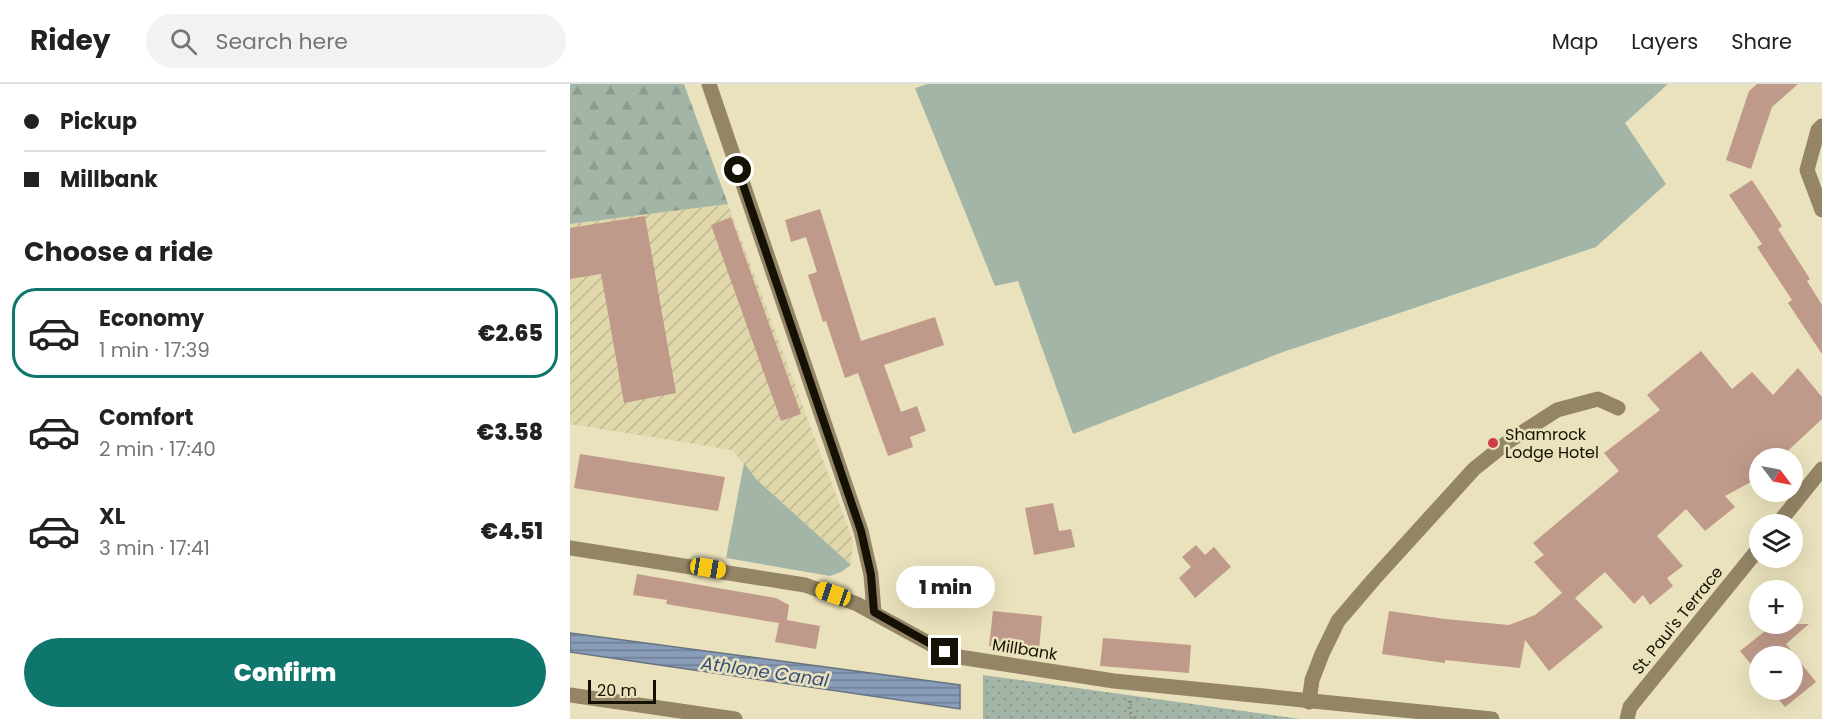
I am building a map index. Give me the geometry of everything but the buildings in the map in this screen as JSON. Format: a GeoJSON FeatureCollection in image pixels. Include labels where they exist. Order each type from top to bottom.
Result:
{"type":"FeatureCollection","features":[{"type":"Feature","properties":{"kind":"street"},"geometry":{"type":"LineString","coordinates":[[709,84],[861,531],[871,575],[874,612]]}},
{"type":"Feature","properties":{"kind":"street"},"geometry":{"type":"LineString","coordinates":[[1822,126],[1818,130],[1807,170],[1822,210]]}},
{"type":"Feature","properties":{"kind":"street"},"geometry":{"type":"LineString","coordinates":[[1309,702],[1312,680],[1338,621],[1474,469],[1509,441],[1557,410],[1598,399],[1618,408]]}},
{"type":"Feature","properties":{"kind":"street"},"geometry":{"type":"LineString","coordinates":[[1786,514],[1822,469]]}},
{"type":"Feature","properties":{"kind":"street","name":"Millbank"},"geometry":{"type":"LineString","coordinates":[[570,548],[793,582],[833,594],[874,612],[945,652],[959,657],[1114,681],[1492,719]]}},
{"type":"Feature","properties":{"kind":"street","name":"St. Paul's Terrace"},"geometry":{"type":"LineString","coordinates":[[1627,719],[1630,707],[1749,561]]}},
{"type":"Feature","properties":{"kind":"street"},"geometry":{"type":"LineString","coordinates":[[570,695],[735,719]]}},
{"type":"Feature","properties":{"kind":"path"},"geometry":{"type":"LineString","coordinates":[[1129,711],[1136,719]]}},
{"type":"Feature","properties":{"kind":"shaded area"},"geometry":{"type":"Polygon","coordinates":[[[728,204],[853,541],[851,565],[756,479],[732,450],[570,424],[570,224],[728,204]]]}},
{"type":"Feature","properties":{"kind":"green space"},"geometry":{"type":"Polygon","coordinates":[[[570,84],[684,84],[728,204],[570,224],[570,84]]]}},
{"type":"Feature","properties":{"kind":"green space"},"geometry":{"type":"Polygon","coordinates":[[[928,84],[1668,84],[1625,123],[1666,184],[1596,247],[1283,352],[1073,434],[1018,281],[995,286],[915,88],[928,84]]]}},
{"type":"Feature","properties":{"kind":"green space"},"geometry":{"type":"Polygon","coordinates":[[[744,463],[756,479],[851,565],[830,576],[726,558],[744,463]]]}},
{"type":"Feature","properties":{"kind":"green space"},"geometry":{"type":"Polygon","coordinates":[[[983,675],[1300,719],[983,719],[983,675]]]}},
{"type":"Feature","properties":{"kind":"water","name":"Athlone Canal"},"geometry":{"type":"Polygon","coordinates":[[[570,633],[960,685],[960,709],[570,652],[570,633]]]}},
{"type":"Feature","properties":{"kind":"place","name":"Shamrock Lodge Hotel"},"geometry":{"type":"Point","coordinates":[1493,443]}},
{"type":"Feature","properties":{"kind":"route"},"geometry":{"type":"LineString","coordinates":[[738,170],[861,531],[871,575],[874,612],[945,652]]}}]}
